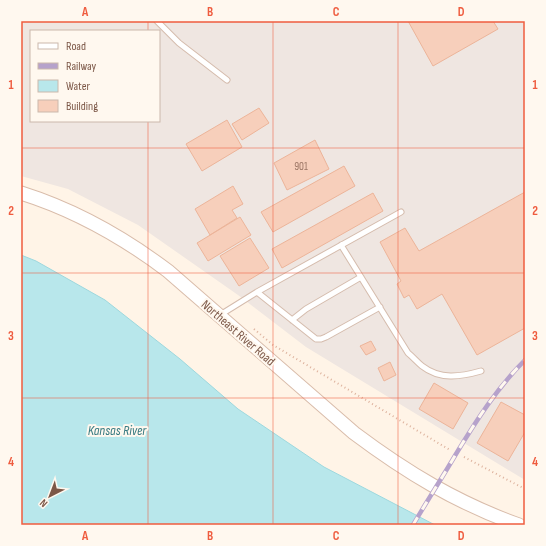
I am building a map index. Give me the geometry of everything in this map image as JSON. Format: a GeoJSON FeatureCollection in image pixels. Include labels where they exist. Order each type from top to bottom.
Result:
{"type":"FeatureCollection","features":[{"type":"Feature","properties":{"kind":"street","name":"Northeast River Road"},"geometry":{"type":"LineString","coordinates":[[21,193],[41,199],[96,224],[146,254],[168,271],[354,433],[386,457],[444,492],[472,506],[519,525]]}},
{"type":"Feature","properties":{"kind":"lane"},"geometry":{"type":"LineString","coordinates":[[157,21],[180,43],[227,80]]}},
{"type":"Feature","properties":{"kind":"lane"},"geometry":{"type":"LineString","coordinates":[[219,316],[257,292],[401,212]]}},
{"type":"Feature","properties":{"kind":"lane"},"geometry":{"type":"LineString","coordinates":[[341,245],[408,353],[421,366],[431,372],[455,377],[481,371]]}},
{"type":"Feature","properties":{"kind":"lane"},"geometry":{"type":"LineString","coordinates":[[292,320],[301,312],[361,277]]}},
{"type":"Feature","properties":{"kind":"lane"},"geometry":{"type":"LineString","coordinates":[[257,292],[316,339],[326,337],[380,307]]}},
{"type":"Feature","properties":{"kind":"path"},"geometry":{"type":"LineString","coordinates":[[248,324],[273,345],[450,450]]}},
{"type":"Feature","properties":{"kind":"path"},"geometry":{"type":"LineString","coordinates":[[464,457],[525,489]]}},
{"type":"Feature","properties":{"kind":"shaded area"},"geometry":{"type":"Polygon","coordinates":[[[21,21],[525,21],[525,480],[306,347],[238,295],[138,225],[68,189],[21,176],[21,21]]]}},
{"type":"Feature","properties":{"kind":"water","name":"Kansas River"},"geometry":{"type":"Polygon","coordinates":[[[21,255],[36,261],[105,300],[180,359],[238,409],[324,467],[435,525],[21,525],[21,255]]]}},
{"type":"Feature","properties":{"kind":"building"},"geometry":{"type":"Polygon","coordinates":[[[408,21],[493,21],[498,29],[433,66],[408,21]]]}},
{"type":"Feature","properties":{"kind":"building"},"geometry":{"type":"Polygon","coordinates":[[[259,108],[269,123],[242,140],[232,124],[259,108]]]}},
{"type":"Feature","properties":{"kind":"building"},"geometry":{"type":"Polygon","coordinates":[[[227,120],[242,147],[202,171],[186,144],[227,120]]]}},
{"type":"Feature","properties":{"kind":"building"},"geometry":{"type":"Polygon","coordinates":[[[315,140],[329,169],[287,190],[274,163],[315,140]]]}},
{"type":"Feature","properties":{"kind":"building"},"geometry":{"type":"Polygon","coordinates":[[[344,166],[355,186],[273,232],[261,212],[344,166]]]}},
{"type":"Feature","properties":{"kind":"building"},"geometry":{"type":"Polygon","coordinates":[[[233,186],[243,204],[232,210],[237,218],[210,235],[195,209],[233,186]]]}},
{"type":"Feature","properties":{"kind":"building"},"geometry":{"type":"Polygon","coordinates":[[[525,192],[525,328],[477,355],[442,294],[417,309],[409,295],[404,298],[397,284],[401,281],[380,242],[405,228],[419,251],[525,192]]]}},
{"type":"Feature","properties":{"kind":"building"},"geometry":{"type":"Polygon","coordinates":[[[373,193],[383,211],[282,268],[272,249],[373,193]]]}},
{"type":"Feature","properties":{"kind":"building"},"geometry":{"type":"Polygon","coordinates":[[[240,217],[251,235],[208,261],[197,243],[240,217]]]}},
{"type":"Feature","properties":{"kind":"building"},"geometry":{"type":"Polygon","coordinates":[[[250,238],[269,268],[239,286],[220,256],[250,238]]]}},
{"type":"Feature","properties":{"kind":"building"},"geometry":{"type":"Polygon","coordinates":[[[371,341],[376,350],[366,355],[360,346],[371,341]]]}},
{"type":"Feature","properties":{"kind":"building"},"geometry":{"type":"Polygon","coordinates":[[[390,362],[396,375],[384,381],[378,368],[390,362]]]}},
{"type":"Feature","properties":{"kind":"building"},"geometry":{"type":"Polygon","coordinates":[[[434,383],[468,403],[453,429],[419,409],[434,383]]]}},
{"type":"Feature","properties":{"kind":"building"},"geometry":{"type":"Polygon","coordinates":[[[501,402],[525,415],[525,432],[508,461],[477,443],[501,402]]]}},
{"type":"Feature","properties":{"kind":"railway"},"geometry":{"type":"LineString","coordinates":[[413,525],[479,417],[496,393],[525,360]]}}]}
